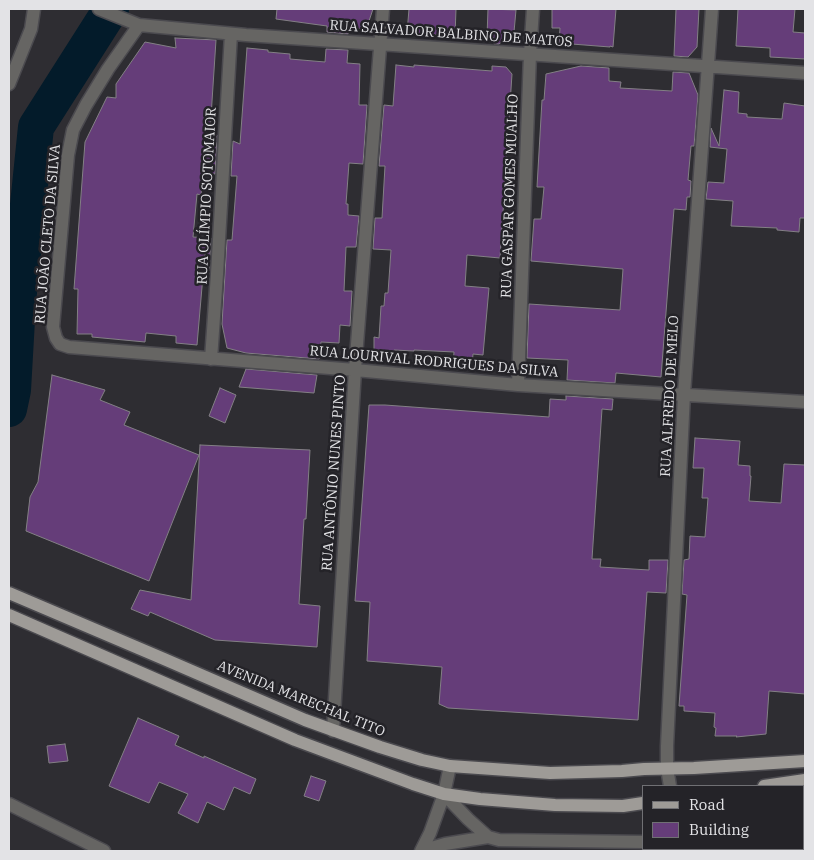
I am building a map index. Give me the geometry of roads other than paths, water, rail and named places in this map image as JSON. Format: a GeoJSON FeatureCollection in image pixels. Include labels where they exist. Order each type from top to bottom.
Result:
{"type":"FeatureCollection","features":[{"type":"Feature","properties":{"kind":"main road","name":"AVENIDA MARECHAL TITO"},"geometry":{"type":"LineString","coordinates":[[9,593],[333,731],[380,748],[450,766],[550,773],[622,772],[805,761]]}},
{"type":"Feature","properties":{"kind":"main road"},"geometry":{"type":"LineString","coordinates":[[9,615],[294,740],[444,794],[555,805],[623,806],[642,803]]}},
{"type":"Feature","properties":{"kind":"main road"},"geometry":{"type":"LineString","coordinates":[[771,785],[805,780]]}},
{"type":"Feature","properties":{"kind":"street"},"geometry":{"type":"LineString","coordinates":[[9,84],[32,29],[34,9]]}},
{"type":"Feature","properties":{"kind":"street","name":"RUA SALVADOR BALBINO DE MATOS"},"geometry":{"type":"LineString","coordinates":[[98,9],[139,25],[231,34],[805,73]]}},
{"type":"Feature","properties":{"kind":"street","name":"RUA ANTÔNIO NUNES PINTO"},"geometry":{"type":"LineString","coordinates":[[333,731],[355,370],[383,9]]}},
{"type":"Feature","properties":{"kind":"street","name":"RUA GASPAR GOMES MUALHO"},"geometry":{"type":"LineString","coordinates":[[518,385],[533,9]]}},
{"type":"Feature","properties":{"kind":"street","name":"RUA ALFREDO DE MELO"},"geometry":{"type":"LineString","coordinates":[[670,785],[667,768],[667,736],[684,394],[712,9]]}},
{"type":"Feature","properties":{"kind":"street","name":"RUA JOÃO CLETO DA SILVA"},"geometry":{"type":"LineString","coordinates":[[60,344],[53,327],[68,155],[73,130],[86,105],[139,25]]}},
{"type":"Feature","properties":{"kind":"street","name":"RUA OLÍMPIO SOTOMAIOR"},"geometry":{"type":"LineString","coordinates":[[211,359],[231,34]]}},
{"type":"Feature","properties":{"kind":"street","name":"RUA LOURIVAL RODRIGUES DA SILVA"},"geometry":{"type":"LineString","coordinates":[[60,344],[69,347],[518,385],[805,402]]}},
{"type":"Feature","properties":{"kind":"street"},"geometry":{"type":"LineString","coordinates":[[421,851],[430,833],[444,794],[450,766]]}},
{"type":"Feature","properties":{"kind":"street"},"geometry":{"type":"LineString","coordinates":[[444,794],[493,843]]}},
{"type":"Feature","properties":{"kind":"street"},"geometry":{"type":"LineString","coordinates":[[9,804],[104,851]]}},
{"type":"Feature","properties":{"kind":"street"},"geometry":{"type":"LineString","coordinates":[[421,851],[445,844],[642,842]]}},
{"type":"Feature","properties":{"kind":"waterway"},"geometry":{"type":"LineString","coordinates":[[9,409],[13,390],[18,302],[36,127],[111,9]]}}]}
